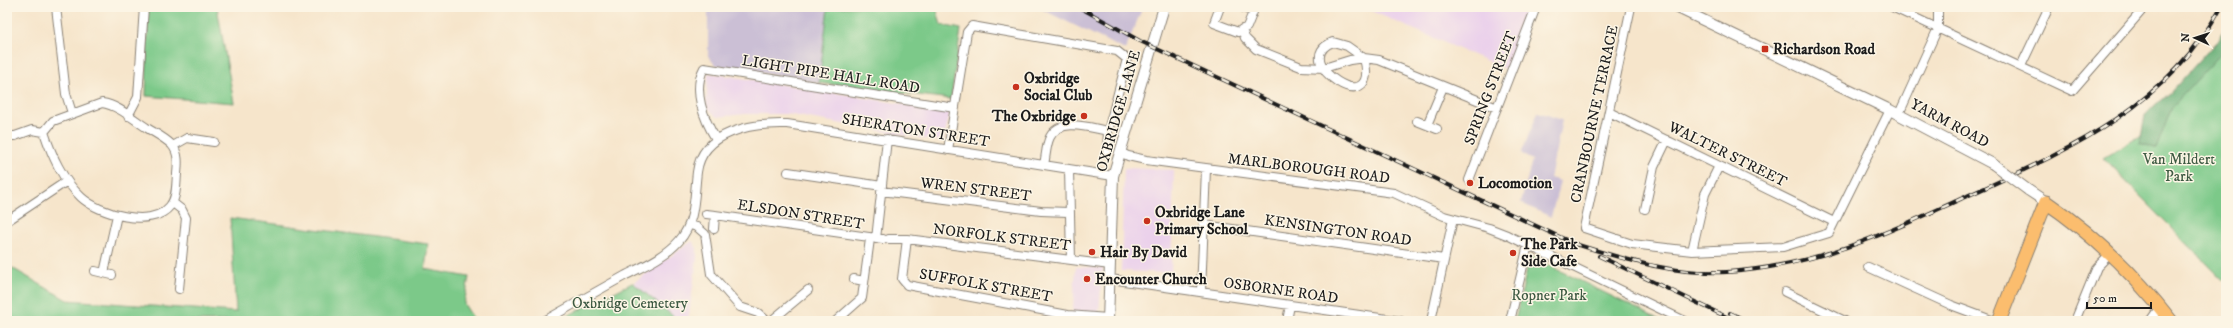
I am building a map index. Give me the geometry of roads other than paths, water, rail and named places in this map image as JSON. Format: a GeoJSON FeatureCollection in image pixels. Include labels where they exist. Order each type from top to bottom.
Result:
{"type":"FeatureCollection","features":[{"type":"Feature","properties":{"kind":"main road","name":"YARM ROAD"},"geometry":{"type":"LineString","coordinates":[[2046,202],[2074,221],[2110,254],[2160,307],[2171,321]]}},
{"type":"Feature","properties":{"kind":"main road"},"geometry":{"type":"LineString","coordinates":[[1999,321],[2046,202]]}},
{"type":"Feature","properties":{"kind":"street"},"geometry":{"type":"LineString","coordinates":[[56,7],[66,94],[72,113]]}},
{"type":"Feature","properties":{"kind":"street"},"geometry":{"type":"LineString","coordinates":[[128,116],[138,98],[144,7]]}},
{"type":"Feature","properties":{"kind":"street","name":"OXBRIDGE LANE"},"geometry":{"type":"LineString","coordinates":[[1108,320],[1113,176],[1164,7]]}},
{"type":"Feature","properties":{"kind":"street"},"geometry":{"type":"LineString","coordinates":[[1220,7],[1214,23],[1238,32],[1247,27],[1253,12],[1242,7]]}},
{"type":"Feature","properties":{"kind":"street","name":"SPRING STREET"},"geometry":{"type":"LineString","coordinates":[[1469,180],[1536,7]]}},
{"type":"Feature","properties":{"kind":"street","name":"CRANBOURNE TERRACE"},"geometry":{"type":"LineString","coordinates":[[1631,7],[1584,228],[1632,244],[1692,252]]}},
{"type":"Feature","properties":{"kind":"street","name":"YARM ROAD"},"geometry":{"type":"LineString","coordinates":[[1676,7],[1894,112],[1993,164],[2046,202]]}},
{"type":"Feature","properties":{"kind":"street"},"geometry":{"type":"LineString","coordinates":[[1892,7],[2072,91],[2145,7]]}},
{"type":"Feature","properties":{"kind":"street"},"geometry":{"type":"LineString","coordinates":[[1719,166],[1705,194],[1692,252],[1783,248],[1829,233],[1938,28],[1938,7]]}},
{"type":"Feature","properties":{"kind":"street"},"geometry":{"type":"LineString","coordinates":[[2020,66],[2048,7]]}},
{"type":"Feature","properties":{"kind":"street"},"geometry":{"type":"LineString","coordinates":[[948,150],[967,32],[972,26],[1117,51],[1127,58],[1108,131],[1107,152]]}},
{"type":"Feature","properties":{"kind":"street"},"geometry":{"type":"LineString","coordinates":[[1242,29],[1245,38],[1256,49],[1301,67],[1324,68],[1350,60],[1364,58],[1379,60],[1497,108]]}},
{"type":"Feature","properties":{"kind":"street"},"geometry":{"type":"LineString","coordinates":[[1333,42],[1348,46],[1364,58],[1366,74],[1364,80],[1355,87],[1350,87],[1339,83],[1329,76],[1321,62],[1322,52],[1327,44],[1333,42]]}},
{"type":"Feature","properties":{"kind":"street","name":"LIGHT PIPE HALL ROAD"},"geometry":{"type":"LineString","coordinates":[[716,140],[700,105],[701,74],[704,68],[954,108]]}},
{"type":"Feature","properties":{"kind":"street"},"geometry":{"type":"LineString","coordinates":[[1427,125],[1443,87]]}},
{"type":"Feature","properties":{"kind":"street"},"geometry":{"type":"LineString","coordinates":[[102,103],[114,106],[173,146],[178,157],[173,203],[165,211],[156,215],[117,215],[104,211],[87,202],[67,181],[57,165],[44,132],[53,121],[72,113],[102,103]]}},
{"type":"Feature","properties":{"kind":"street","name":"WALTER STREET"},"geometry":{"type":"LineString","coordinates":[[1609,112],[1834,222]]}},
{"type":"Feature","properties":{"kind":"street"},"geometry":{"type":"LineString","coordinates":[[1417,121],[1437,129]]}},
{"type":"Feature","properties":{"kind":"street","name":"SHERATON STREET"},"geometry":{"type":"LineString","coordinates":[[716,140],[748,127],[786,124],[1113,176]]}},
{"type":"Feature","properties":{"kind":"street"},"geometry":{"type":"LineString","coordinates":[[1044,165],[1049,138],[1056,129],[1069,125],[1108,131]]}},
{"type":"Feature","properties":{"kind":"street"},"geometry":{"type":"LineString","coordinates":[[7,136],[15,136],[32,130],[44,132]]}},
{"type":"Feature","properties":{"kind":"street"},"geometry":{"type":"LineString","coordinates":[[173,146],[187,138],[214,142]]}},
{"type":"Feature","properties":{"kind":"street"},"geometry":{"type":"LineString","coordinates":[[836,321],[862,298],[864,281],[879,239],[881,188],[887,139]]}},
{"type":"Feature","properties":{"kind":"street"},"geometry":{"type":"LineString","coordinates":[[544,321],[660,257],[679,241],[690,225],[700,159],[705,149],[716,140]]}},
{"type":"Feature","properties":{"kind":"street"},"geometry":{"type":"LineString","coordinates":[[1645,209],[1654,167],[1667,140]]}},
{"type":"Feature","properties":{"kind":"street","name":"MARLBOROUGH ROAD"},"geometry":{"type":"LineString","coordinates":[[1120,152],[1128,156],[1146,160],[1206,169],[1394,193],[1453,219],[1490,228],[1685,321]]}},
{"type":"Feature","properties":{"kind":"street"},"geometry":{"type":"LineString","coordinates":[[1069,169],[1068,212],[1071,260]]}},
{"type":"Feature","properties":{"kind":"street"},"geometry":{"type":"LineString","coordinates":[[1201,292],[1206,169]]}},
{"type":"Feature","properties":{"kind":"street","name":"WREN STREET"},"geometry":{"type":"LineString","coordinates":[[788,172],[881,188],[1041,211],[1068,212]]}},
{"type":"Feature","properties":{"kind":"street"},"geometry":{"type":"LineString","coordinates":[[7,221],[67,181]]}},
{"type":"Feature","properties":{"kind":"street"},"geometry":{"type":"LineString","coordinates":[[173,203],[182,210],[186,218],[177,284]]}},
{"type":"Feature","properties":{"kind":"street","name":"ELSDON STREET"},"geometry":{"type":"LineString","coordinates":[[706,214],[879,239]]}},
{"type":"Feature","properties":{"kind":"street"},"geometry":{"type":"LineString","coordinates":[[95,271],[108,274],[117,215]]}},
{"type":"Feature","properties":{"kind":"street","name":"ELSDON STREET"},"geometry":{"type":"LineString","coordinates":[[714,229],[715,215]]}},
{"type":"Feature","properties":{"kind":"street"},"geometry":{"type":"LineString","coordinates":[[1431,321],[1453,219]]}},
{"type":"Feature","properties":{"kind":"street"},"geometry":{"type":"LineString","coordinates":[[690,225],[697,227],[705,234],[711,274],[740,307],[758,313],[767,321]]}},
{"type":"Feature","properties":{"kind":"street","name":"KENSINGTON ROAD"},"geometry":{"type":"LineString","coordinates":[[1204,225],[1444,259]]}},
{"type":"Feature","properties":{"kind":"street","name":"NORFOLK STREET"},"geometry":{"type":"LineString","coordinates":[[879,239],[907,239],[1110,265]]}},
{"type":"Feature","properties":{"kind":"street","name":"SUFFOLK STREET"},"geometry":{"type":"LineString","coordinates":[[907,239],[902,279],[907,285],[1108,320]]}},
{"type":"Feature","properties":{"kind":"street"},"geometry":{"type":"LineString","coordinates":[[1510,321],[1528,245]]}},
{"type":"Feature","properties":{"kind":"street"},"geometry":{"type":"LineString","coordinates":[[2075,321],[2097,268],[2110,254]]}},
{"type":"Feature","properties":{"kind":"street"},"geometry":{"type":"LineString","coordinates":[[1868,267],[1951,305],[1994,321]]}},
{"type":"Feature","properties":{"kind":"street"},"geometry":{"type":"LineString","coordinates":[[854,279],[864,281]]}},
{"type":"Feature","properties":{"kind":"street","name":"OSBORNE ROAD"},"geometry":{"type":"LineString","coordinates":[[1110,279],[1401,321]]}},
{"type":"Feature","properties":{"kind":"street"},"geometry":{"type":"LineString","coordinates":[[771,321],[808,290]]}},
{"type":"Feature","properties":{"kind":"street"},"geometry":{"type":"LineString","coordinates":[[1785,292],[1845,321]]}},
{"type":"Feature","properties":{"kind":"street"},"geometry":{"type":"LineString","coordinates":[[1287,321],[1290,306]]}},
{"type":"Feature","properties":{"kind":"street"},"geometry":{"type":"LineString","coordinates":[[2150,321],[2160,307]]}},
{"type":"Feature","properties":{"kind":"railway"},"geometry":{"type":"LineString","coordinates":[[1079,7],[1140,41],[1577,245]]}},
{"type":"Feature","properties":{"kind":"railway"},"geometry":{"type":"LineString","coordinates":[[1572,243],[1648,265],[1686,271],[1706,272],[1760,269],[1791,263],[1850,246],[1907,223],[2003,180],[2076,144],[2110,123],[2142,100],[2172,74],[2198,43],[2221,7]]}},
{"type":"Feature","properties":{"kind":"railway"},"geometry":{"type":"LineString","coordinates":[[1599,256],[1735,321]]}},
{"type":"Feature","properties":{"kind":"railway"},"geometry":{"type":"LineString","coordinates":[[1730,313],[1747,321]]}},
{"type":"Feature","properties":{"kind":"place","name":"Richardson Road"},"geometry":{"type":"Point","coordinates":[1765,49]}},
{"type":"Feature","properties":{"kind":"place","name":"Oxbridge Social Club"},"geometry":{"type":"Point","coordinates":[1016,87]}},
{"type":"Feature","properties":{"kind":"place","name":"The Oxbridge"},"geometry":{"type":"Point","coordinates":[1084,116]}},
{"type":"Feature","properties":{"kind":"place","name":"Locomotion"},"geometry":{"type":"Point","coordinates":[1470,183]}},
{"type":"Feature","properties":{"kind":"place","name":"Oxbridge Lane Primary School"},"geometry":{"type":"Point","coordinates":[1147,221]}},
{"type":"Feature","properties":{"kind":"place","name":"Hair By David"},"geometry":{"type":"Point","coordinates":[1092,252]}},
{"type":"Feature","properties":{"kind":"place","name":"The Park Side Cafe"},"geometry":{"type":"Point","coordinates":[1513,253]}},
{"type":"Feature","properties":{"kind":"place","name":"Encounter Church"},"geometry":{"type":"Point","coordinates":[1087,279]}},
{"type":"Feature","properties":{"kind":"park label","name":"Van Mildert Park"},"geometry":{"type":"Point","coordinates":[2179,168]}},
{"type":"Feature","properties":{"kind":"park label","name":"Ropner Park"},"geometry":{"type":"Point","coordinates":[1549,295]}},
{"type":"Feature","properties":{"kind":"park label","name":"Oxbridge Cemetery"},"geometry":{"type":"Point","coordinates":[630,303]}}]}
